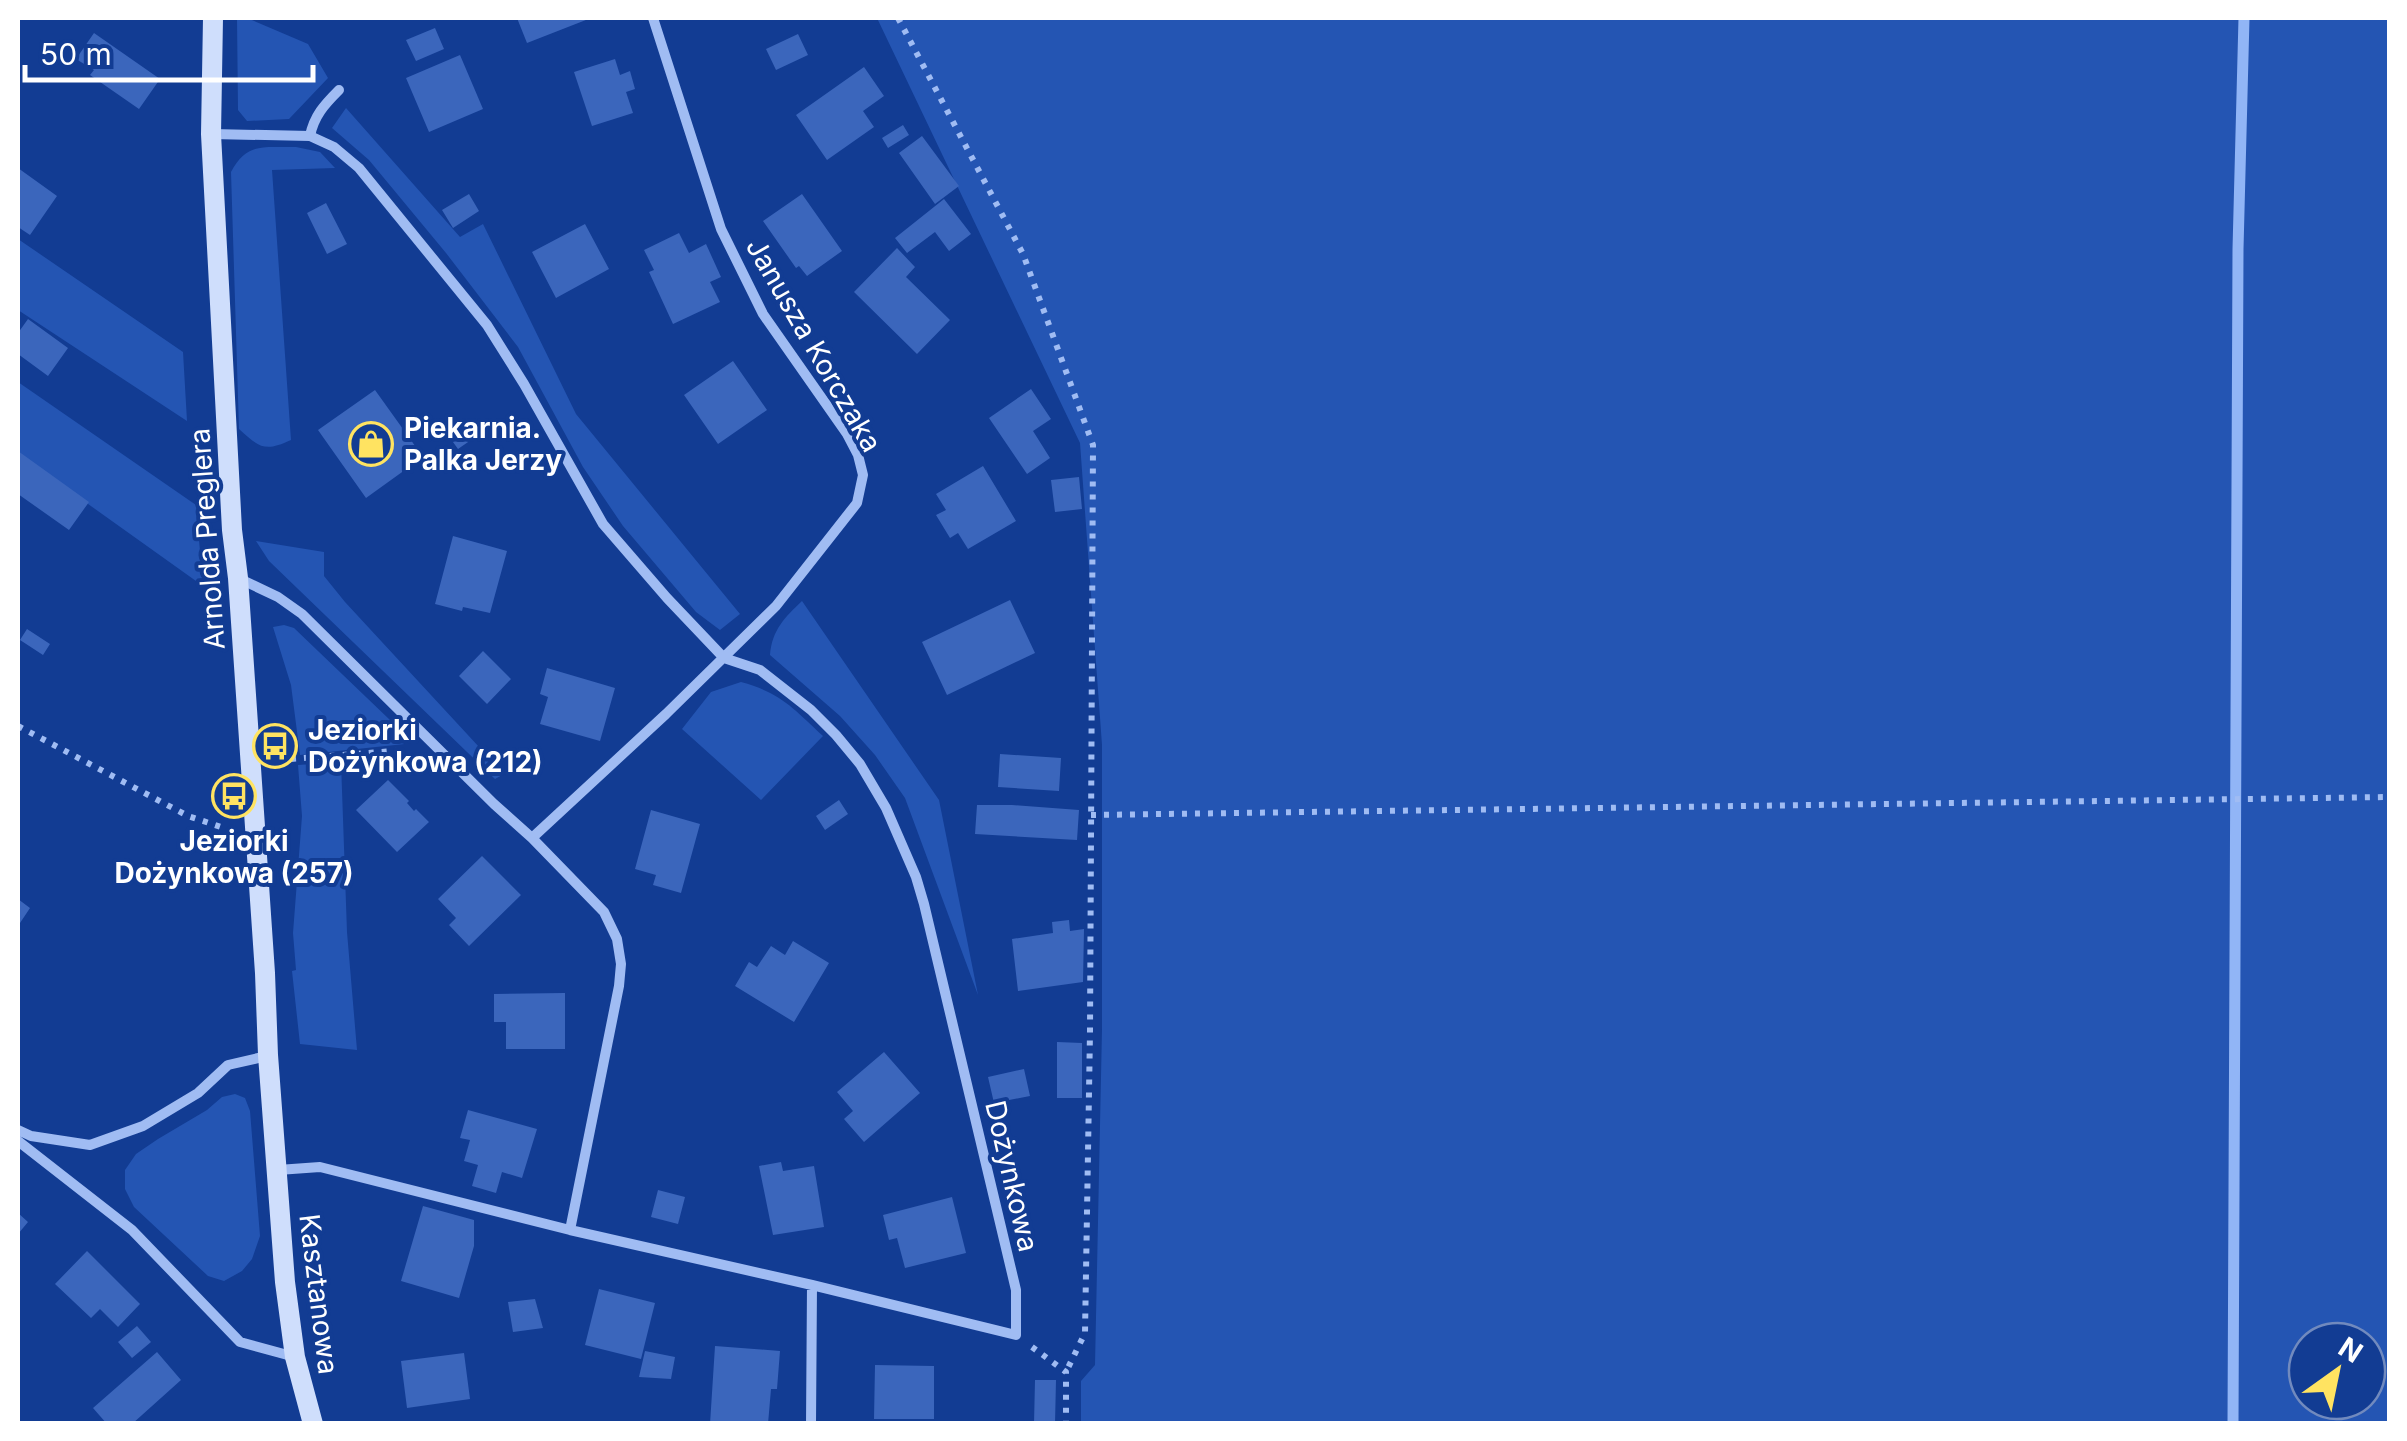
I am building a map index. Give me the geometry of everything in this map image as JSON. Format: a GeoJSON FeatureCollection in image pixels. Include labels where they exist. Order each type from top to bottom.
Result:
{"type":"FeatureCollection","features":[{"type":"Feature","properties":{"kind":"street","name":"Arnolda Preglera"},"geometry":{"type":"LineString","coordinates":[[213,18],[210,134],[268,1056]]}},
{"type":"Feature","properties":{"kind":"street","name":"Janusza Korczaka"},"geometry":{"type":"LineString","coordinates":[[532,838],[776,606],[857,502],[864,476],[847,434],[763,314],[721,229],[653,18]]}},
{"type":"Feature","properties":{"kind":"street"},"geometry":{"type":"LineString","coordinates":[[310,136],[313,121],[339,90]]}},
{"type":"Feature","properties":{"kind":"street"},"geometry":{"type":"LineString","coordinates":[[210,134],[310,136],[334,147],[359,168],[487,324],[603,524],[724,658]]}},
{"type":"Feature","properties":{"kind":"street"},"geometry":{"type":"LineString","coordinates":[[238,578],[278,597],[302,614],[604,912],[617,939],[619,986],[570,1230]]}},
{"type":"Feature","properties":{"kind":"street","name":"Dożynkowa"},"geometry":{"type":"LineString","coordinates":[[724,658],[760,670],[836,735],[860,764],[905,851],[939,960],[1016,1290],[1016,1335]]}},
{"type":"Feature","properties":{"kind":"street"},"geometry":{"type":"LineString","coordinates":[[18,1130],[30,1136],[90,1145],[143,1126],[198,1093],[228,1065],[268,1056]]}},
{"type":"Feature","properties":{"kind":"street","name":"Kasztanowa"},"geometry":{"type":"LineString","coordinates":[[268,1056],[295,1357],[313,1424]]}},
{"type":"Feature","properties":{"kind":"street"},"geometry":{"type":"LineString","coordinates":[[18,1141],[132,1230],[240,1342],[295,1357]]}},
{"type":"Feature","properties":{"kind":"street"},"geometry":{"type":"LineString","coordinates":[[278,1170],[320,1167],[1016,1335]]}},
{"type":"Feature","properties":{"kind":"street"},"geometry":{"type":"LineString","coordinates":[[811,1424],[812,1285]]}},
{"type":"Feature","properties":{"kind":"path"},"geometry":{"type":"LineString","coordinates":[[898,18],[1023,254],[1094,445],[1085,1333],[1066,1372],[1066,1424]]}},
{"type":"Feature","properties":{"kind":"path"},"geometry":{"type":"LineString","coordinates":[[18,726],[188,816],[256,837]]}},
{"type":"Feature","properties":{"kind":"path"},"geometry":{"type":"LineString","coordinates":[[291,759],[438,747]]}},
{"type":"Feature","properties":{"kind":"path"},"geometry":{"type":"LineString","coordinates":[[1091,816],[2390,797]]}},
{"type":"Feature","properties":{"kind":"path"},"geometry":{"type":"LineString","coordinates":[[1016,1335],[1066,1372]]}},
{"type":"Feature","properties":{"kind":"shaded area"},"geometry":{"type":"Polygon","coordinates":[[[237,18],[247,18],[308,44],[328,78],[289,119],[247,121],[238,110],[237,18]]]}},
{"type":"Feature","properties":{"kind":"shaded area"},"geometry":{"type":"Polygon","coordinates":[[[877,18],[2389,18],[2389,1423],[1081,1423],[1081,1381],[1095,1365],[1102,1029],[1102,745],[1080,443],[877,18]]]}},
{"type":"Feature","properties":{"kind":"shaded area"},"geometry":{"type":"Polygon","coordinates":[[[346,108],[460,237],[483,224],[576,414],[740,614],[720,630],[696,612],[623,526],[583,467],[518,347],[446,253],[369,160],[332,128],[346,108]]]}},
{"type":"Feature","properties":{"kind":"shaded area"},"geometry":{"type":"Polygon","coordinates":[[[296,147],[320,152],[335,168],[272,170],[291,440],[269,447],[258,444],[239,429],[231,172],[250,151],[296,147]]]}},
{"type":"Feature","properties":{"kind":"shaded area"},"geometry":{"type":"Polygon","coordinates":[[[18,239],[183,352],[187,421],[18,310],[18,239]]]}},
{"type":"Feature","properties":{"kind":"shaded area"},"geometry":{"type":"Polygon","coordinates":[[[18,382],[196,505],[203,586],[18,454],[18,382]]]}},
{"type":"Feature","properties":{"kind":"shaded area"},"geometry":{"type":"Polygon","coordinates":[[[256,541],[324,552],[324,576],[345,602],[504,774],[495,779],[269,561],[256,541]]]}},
{"type":"Feature","properties":{"kind":"shaded area"},"geometry":{"type":"Polygon","coordinates":[[[802,601],[939,800],[978,995],[905,798],[875,755],[840,716],[770,655],[780,625],[802,601]]]}},
{"type":"Feature","properties":{"kind":"shaded area"},"geometry":{"type":"Polygon","coordinates":[[[273,627],[294,628],[414,743],[300,755],[291,685],[273,627]]]}},
{"type":"Feature","properties":{"kind":"shaded area"},"geometry":{"type":"Polygon","coordinates":[[[741,682],[777,697],[823,736],[761,800],[682,729],[711,692],[741,682]]]}},
{"type":"Feature","properties":{"kind":"shaded area"},"geometry":{"type":"Polygon","coordinates":[[[341,762],[347,932],[357,1050],[300,1044],[292,971],[296,970],[293,933],[302,816],[298,765],[341,762]]]}},
{"type":"Feature","properties":{"kind":"shaded area"},"geometry":{"type":"Polygon","coordinates":[[[235,1094],[245,1098],[250,1111],[260,1236],[252,1259],[242,1271],[224,1281],[208,1276],[134,1207],[125,1189],[125,1170],[136,1154],[222,1097],[235,1094]]]}},
{"type":"Feature","properties":{"kind":"building"},"geometry":{"type":"Polygon","coordinates":[[[517,18],[591,18],[527,43],[517,18]]]}},
{"type":"Feature","properties":{"kind":"building"},"geometry":{"type":"Polygon","coordinates":[[[435,28],[444,49],[416,61],[406,40],[435,28]]]}},
{"type":"Feature","properties":{"kind":"building"},"geometry":{"type":"Polygon","coordinates":[[[94,33],[160,79],[139,109],[90,75],[94,70],[76,59],[94,33]]]}},
{"type":"Feature","properties":{"kind":"building"},"geometry":{"type":"Polygon","coordinates":[[[798,34],[808,55],[776,70],[766,49],[798,34]]]}},
{"type":"Feature","properties":{"kind":"building"},"geometry":{"type":"Polygon","coordinates":[[[460,55],[483,109],[429,132],[406,78],[460,55]]]}},
{"type":"Feature","properties":{"kind":"building"},"geometry":{"type":"Polygon","coordinates":[[[615,59],[620,75],[630,71],[635,89],[626,92],[633,113],[592,126],[574,72],[615,59]]]}},
{"type":"Feature","properties":{"kind":"building"},"geometry":{"type":"Polygon","coordinates":[[[864,67],[884,96],[863,111],[874,127],[827,160],[796,115],[864,67]]]}},
{"type":"Feature","properties":{"kind":"building"},"geometry":{"type":"Polygon","coordinates":[[[903,125],[909,135],[888,148],[882,138],[903,125]]]}},
{"type":"Feature","properties":{"kind":"building"},"geometry":{"type":"Polygon","coordinates":[[[922,136],[959,186],[935,204],[899,153],[922,136]]]}},
{"type":"Feature","properties":{"kind":"building"},"geometry":{"type":"Polygon","coordinates":[[[18,168],[57,196],[30,235],[18,227],[18,168]]]}},
{"type":"Feature","properties":{"kind":"building"},"geometry":{"type":"Polygon","coordinates":[[[469,194],[479,211],[453,228],[442,210],[469,194]]]}},
{"type":"Feature","properties":{"kind":"building"},"geometry":{"type":"Polygon","coordinates":[[[802,194],[842,251],[807,276],[799,266],[796,268],[763,221],[802,194]]]}},
{"type":"Feature","properties":{"kind":"building"},"geometry":{"type":"Polygon","coordinates":[[[944,199],[971,234],[949,251],[935,232],[907,253],[895,238],[944,199]]]}},
{"type":"Feature","properties":{"kind":"building"},"geometry":{"type":"Polygon","coordinates":[[[326,203],[347,244],[327,254],[307,213],[326,203]]]}},
{"type":"Feature","properties":{"kind":"building"},"geometry":{"type":"Polygon","coordinates":[[[585,224],[609,269],[556,298],[532,252],[585,224]]]}},
{"type":"Feature","properties":{"kind":"building"},"geometry":{"type":"Polygon","coordinates":[[[679,233],[689,253],[706,244],[721,277],[710,282],[720,302],[673,324],[649,272],[654,270],[644,250],[679,233]]]}},
{"type":"Feature","properties":{"kind":"building"},"geometry":{"type":"Polygon","coordinates":[[[897,248],[915,267],[906,277],[950,320],[917,354],[854,292],[897,248]]]}},
{"type":"Feature","properties":{"kind":"building"},"geometry":{"type":"Polygon","coordinates":[[[28,319],[68,348],[48,376],[18,354],[18,333],[28,319]]]}},
{"type":"Feature","properties":{"kind":"building"},"geometry":{"type":"Polygon","coordinates":[[[733,361],[767,410],[718,444],[684,395],[733,361]]]}},
{"type":"Feature","properties":{"kind":"building"},"geometry":{"type":"Polygon","coordinates":[[[1031,389],[1051,419],[1033,431],[1050,458],[1027,474],[989,418],[1031,389]]]}},
{"type":"Feature","properties":{"kind":"building","name":"Piekarnia. Palka Jerzy"},"geometry":{"type":"Polygon","coordinates":[[[375,390],[423,457],[366,498],[318,430],[375,390]]]}},
{"type":"Feature","properties":{"kind":"building"},"geometry":{"type":"Polygon","coordinates":[[[456,419],[471,440],[458,449],[443,428],[456,419]]]}},
{"type":"Feature","properties":{"kind":"building"},"geometry":{"type":"Polygon","coordinates":[[[18,451],[89,502],[69,530],[18,494],[18,451]]]}},
{"type":"Feature","properties":{"kind":"building"},"geometry":{"type":"Polygon","coordinates":[[[983,466],[1016,521],[968,549],[958,533],[950,538],[936,515],[946,510],[936,494],[983,466]]]}},
{"type":"Feature","properties":{"kind":"building"},"geometry":{"type":"Polygon","coordinates":[[[1079,477],[1082,509],[1055,512],[1051,480],[1079,477]]]}},
{"type":"Feature","properties":{"kind":"building"},"geometry":{"type":"Polygon","coordinates":[[[453,536],[507,551],[490,613],[435,604],[453,536]]]}},
{"type":"Feature","properties":{"kind":"building"},"geometry":{"type":"Polygon","coordinates":[[[1010,600],[1035,653],[947,695],[922,642],[1010,600]]]}},
{"type":"Feature","properties":{"kind":"building"},"geometry":{"type":"Polygon","coordinates":[[[27,629],[50,644],[43,655],[20,640],[27,629]]]}},
{"type":"Feature","properties":{"kind":"building"},"geometry":{"type":"Polygon","coordinates":[[[483,651],[511,679],[487,704],[459,676],[483,651]]]}},
{"type":"Feature","properties":{"kind":"building"},"geometry":{"type":"Polygon","coordinates":[[[547,668],[615,688],[600,741],[540,724],[548,697],[540,694],[547,668]]]}},
{"type":"Feature","properties":{"kind":"building"},"geometry":{"type":"Polygon","coordinates":[[[1000,754],[1061,758],[1059,791],[998,787],[1000,754]]]}},
{"type":"Feature","properties":{"kind":"building"},"geometry":{"type":"Polygon","coordinates":[[[388,780],[414,811],[429,822],[397,852],[356,810],[388,780]]]}},
{"type":"Feature","properties":{"kind":"building"},"geometry":{"type":"Polygon","coordinates":[[[839,800],[848,814],[825,830],[816,816],[839,800]]]}},
{"type":"Feature","properties":{"kind":"building"},"geometry":{"type":"Polygon","coordinates":[[[977,805],[1079,810],[1077,840],[975,834],[977,805]]]}},
{"type":"Feature","properties":{"kind":"building"},"geometry":{"type":"Polygon","coordinates":[[[651,810],[700,824],[681,893],[653,885],[656,875],[635,869],[651,810]]]}},
{"type":"Feature","properties":{"kind":"building"},"geometry":{"type":"Polygon","coordinates":[[[482,856],[521,895],[469,946],[449,925],[456,918],[438,899],[482,856]]]}},
{"type":"Feature","properties":{"kind":"building"},"geometry":{"type":"Polygon","coordinates":[[[18,899],[30,908],[18,926],[18,899]]]}},
{"type":"Feature","properties":{"kind":"building"},"geometry":{"type":"Polygon","coordinates":[[[1069,920],[1070,931],[1084,929],[1083,982],[1018,991],[1012,939],[1053,933],[1052,922],[1069,920]]]}},
{"type":"Feature","properties":{"kind":"building"},"geometry":{"type":"Polygon","coordinates":[[[793,941],[829,963],[794,1022],[735,986],[749,962],[757,967],[771,946],[785,955],[793,941]]]}},
{"type":"Feature","properties":{"kind":"building"},"geometry":{"type":"Polygon","coordinates":[[[565,993],[565,1049],[506,1049],[506,1022],[494,1022],[494,994],[565,993]]]}},
{"type":"Feature","properties":{"kind":"building"},"geometry":{"type":"Polygon","coordinates":[[[1057,1042],[1082,1043],[1082,1098],[1057,1098],[1057,1042]]]}},
{"type":"Feature","properties":{"kind":"building"},"geometry":{"type":"Polygon","coordinates":[[[884,1052],[920,1093],[864,1142],[844,1119],[853,1111],[837,1092],[884,1052]]]}},
{"type":"Feature","properties":{"kind":"building"},"geometry":{"type":"Polygon","coordinates":[[[1024,1069],[1030,1096],[994,1103],[988,1077],[1024,1069]]]}},
{"type":"Feature","properties":{"kind":"building"},"geometry":{"type":"Polygon","coordinates":[[[468,1110],[537,1129],[522,1178],[502,1172],[496,1193],[472,1186],[478,1165],[464,1161],[470,1140],[460,1138],[468,1110]]]}},
{"type":"Feature","properties":{"kind":"building"},"geometry":{"type":"Polygon","coordinates":[[[781,1162],[783,1171],[814,1166],[824,1227],[773,1235],[759,1166],[781,1162]]]}},
{"type":"Feature","properties":{"kind":"building"},"geometry":{"type":"Polygon","coordinates":[[[658,1190],[685,1197],[678,1224],[651,1217],[658,1190]]]}},
{"type":"Feature","properties":{"kind":"building"},"geometry":{"type":"Polygon","coordinates":[[[952,1197],[966,1253],[905,1268],[897,1238],[889,1240],[883,1215],[952,1197]]]}},
{"type":"Feature","properties":{"kind":"building"},"geometry":{"type":"Polygon","coordinates":[[[423,1206],[474,1220],[474,1246],[459,1298],[401,1281],[423,1206]]]}},
{"type":"Feature","properties":{"kind":"building"},"geometry":{"type":"Polygon","coordinates":[[[18,1213],[28,1222],[18,1234],[18,1213]]]}},
{"type":"Feature","properties":{"kind":"building"},"geometry":{"type":"Polygon","coordinates":[[[87,1251],[140,1304],[118,1327],[100,1309],[91,1318],[55,1284],[87,1251]]]}},
{"type":"Feature","properties":{"kind":"building"},"geometry":{"type":"Polygon","coordinates":[[[599,1289],[655,1303],[641,1359],[585,1345],[599,1289]]]}},
{"type":"Feature","properties":{"kind":"building"},"geometry":{"type":"Polygon","coordinates":[[[535,1299],[543,1328],[513,1332],[508,1302],[535,1299]]]}},
{"type":"Feature","properties":{"kind":"building"},"geometry":{"type":"Polygon","coordinates":[[[137,1326],[151,1342],[132,1358],[118,1342],[137,1326]]]}},
{"type":"Feature","properties":{"kind":"building"},"geometry":{"type":"Polygon","coordinates":[[[715,1346],[780,1351],[777,1389],[771,1389],[768,1424],[710,1424],[715,1346]]]}},
{"type":"Feature","properties":{"kind":"building"},"geometry":{"type":"Polygon","coordinates":[[[645,1351],[675,1357],[671,1379],[639,1377],[645,1351]]]}},
{"type":"Feature","properties":{"kind":"building"},"geometry":{"type":"Polygon","coordinates":[[[157,1352],[181,1380],[132,1424],[107,1424],[93,1408],[157,1352]]]}},
{"type":"Feature","properties":{"kind":"building"},"geometry":{"type":"Polygon","coordinates":[[[464,1353],[470,1399],[407,1408],[401,1361],[464,1353]]]}},
{"type":"Feature","properties":{"kind":"building"},"geometry":{"type":"Polygon","coordinates":[[[875,1365],[934,1366],[934,1419],[874,1419],[875,1365]]]}},
{"type":"Feature","properties":{"kind":"building"},"geometry":{"type":"Polygon","coordinates":[[[1035,1380],[1056,1380],[1055,1424],[1034,1424],[1035,1380]]]}},
{"type":"Feature","properties":{"kind":"waterway"},"geometry":{"type":"LineString","coordinates":[[2233,1424],[2238,249],[2244,18]]}},
{"type":"Feature","properties":{"kind":"place","name":"Piekarnia. Palka Jerzy"},"geometry":{"type":"Point","coordinates":[371,444]}},
{"type":"Feature","properties":{"kind":"place","name":"Jeziorki Dożynkowa (212)"},"geometry":{"type":"Point","coordinates":[275,746]}},
{"type":"Feature","properties":{"kind":"place","name":"Jeziorki Dożynkowa (257)"},"geometry":{"type":"Point","coordinates":[234,796]}}]}
